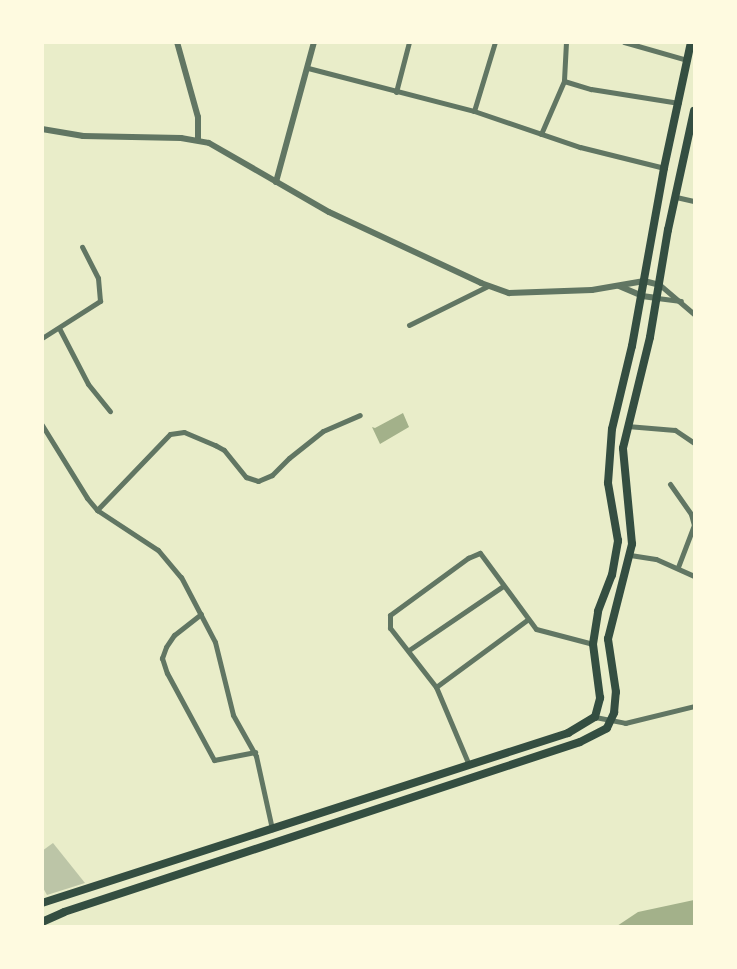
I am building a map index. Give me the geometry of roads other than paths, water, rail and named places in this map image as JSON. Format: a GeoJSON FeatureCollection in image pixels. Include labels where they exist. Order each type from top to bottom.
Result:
{"type":"FeatureCollection","features":[{"type":"Feature","properties":{"kind":"main road"},"geometry":{"type":"LineString","coordinates":[[42,903],[573,731],[595,717],[600,698],[593,644],[598,611],[617,551],[608,457],[642,296],[664,168],[691,42]]}},
{"type":"Feature","properties":{"kind":"main road"},"geometry":{"type":"LineString","coordinates":[[42,922],[64,912],[319,826],[580,742],[603,732],[610,722],[616,692],[608,639],[630,555],[632,531],[623,470],[626,426],[660,285],[694,111]]}},
{"type":"Feature","properties":{"kind":"main road"},"geometry":{"type":"LineString","coordinates":[[318,814],[319,826]]}},
{"type":"Feature","properties":{"kind":"main road"},"geometry":{"type":"LineString","coordinates":[[234,841],[238,854]]}},
{"type":"Feature","properties":{"kind":"street"},"geometry":{"type":"LineString","coordinates":[[177,42],[198,117],[198,140]]}},
{"type":"Feature","properties":{"kind":"street"},"geometry":{"type":"LineString","coordinates":[[276,182],[314,42]]}},
{"type":"Feature","properties":{"kind":"street"},"geometry":{"type":"LineString","coordinates":[[396,92],[409,42]]}},
{"type":"Feature","properties":{"kind":"street"},"geometry":{"type":"LineString","coordinates":[[474,111],[495,42]]}},
{"type":"Feature","properties":{"kind":"street"},"geometry":{"type":"LineString","coordinates":[[540,134],[564,81],[566,42]]}},
{"type":"Feature","properties":{"kind":"street"},"geometry":{"type":"LineString","coordinates":[[624,42],[687,60]]}},
{"type":"Feature","properties":{"kind":"street"},"geometry":{"type":"LineString","coordinates":[[308,68],[474,111],[580,147],[664,168]]}},
{"type":"Feature","properties":{"kind":"street"},"geometry":{"type":"LineString","coordinates":[[564,81],[591,89],[679,103]]}},
{"type":"Feature","properties":{"kind":"street"},"geometry":{"type":"LineString","coordinates":[[42,129],[84,136],[198,140],[329,212],[488,286],[509,293],[538,293],[618,286],[644,281],[660,285],[694,314]]}},
{"type":"Feature","properties":{"kind":"street"},"geometry":{"type":"LineString","coordinates":[[676,197],[694,201]]}},
{"type":"Feature","properties":{"kind":"street"},"geometry":{"type":"LineString","coordinates":[[42,338],[97,305],[102,296],[98,278],[82,248]]}},
{"type":"Feature","properties":{"kind":"street"},"geometry":{"type":"LineString","coordinates":[[409,324],[488,286]]}},
{"type":"Feature","properties":{"kind":"street"},"geometry":{"type":"LineString","coordinates":[[618,286],[642,296],[681,301]]}},
{"type":"Feature","properties":{"kind":"street"},"geometry":{"type":"LineString","coordinates":[[60,328],[88,384],[110,411]]}},
{"type":"Feature","properties":{"kind":"street"},"geometry":{"type":"LineString","coordinates":[[97,510],[170,434],[184,432],[215,445],[228,455],[246,477],[258,480],[272,475],[289,458],[323,431],[360,415]]}},
{"type":"Feature","properties":{"kind":"street"},"geometry":{"type":"LineString","coordinates":[[42,425],[79,488],[97,510],[166,556],[201,614],[218,652],[233,716],[255,752],[272,829]]}},
{"type":"Feature","properties":{"kind":"street"},"geometry":{"type":"LineString","coordinates":[[626,426],[675,430],[694,443]]}},
{"type":"Feature","properties":{"kind":"street"},"geometry":{"type":"LineString","coordinates":[[670,484],[691,514],[694,525],[678,567]]}},
{"type":"Feature","properties":{"kind":"street"},"geometry":{"type":"LineString","coordinates":[[469,765],[436,687],[390,628],[390,615],[468,558],[480,553],[486,558],[527,620],[543,632],[593,644]]}},
{"type":"Feature","properties":{"kind":"street"},"geometry":{"type":"LineString","coordinates":[[630,555],[656,559],[678,567],[694,576]]}},
{"type":"Feature","properties":{"kind":"street"},"geometry":{"type":"LineString","coordinates":[[408,650],[503,586]]}},
{"type":"Feature","properties":{"kind":"street"},"geometry":{"type":"LineString","coordinates":[[201,614],[174,635],[166,647],[162,658],[167,674],[214,760],[255,752]]}},
{"type":"Feature","properties":{"kind":"street"},"geometry":{"type":"LineString","coordinates":[[436,687],[527,620]]}},
{"type":"Feature","properties":{"kind":"street"},"geometry":{"type":"LineString","coordinates":[[595,717],[610,722],[631,722],[694,706]]}}]}
